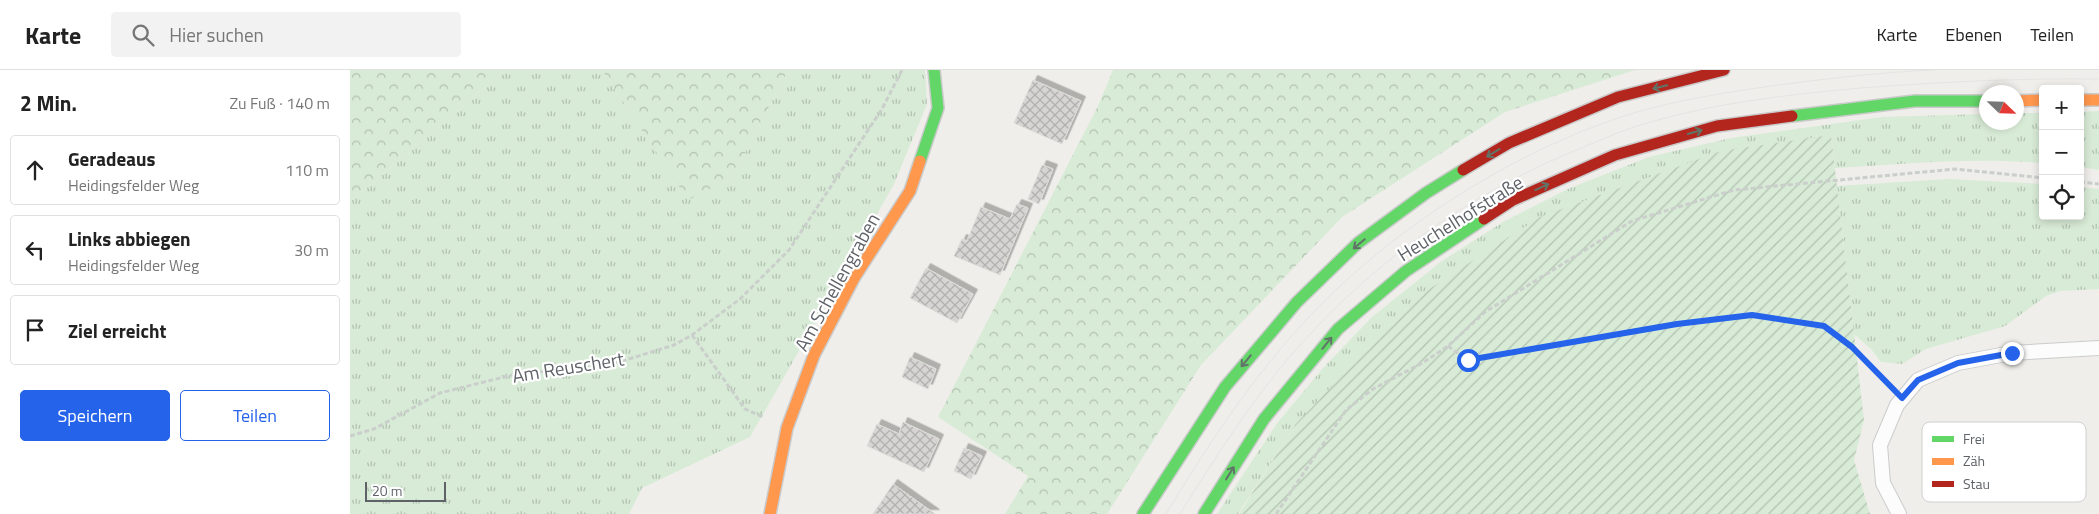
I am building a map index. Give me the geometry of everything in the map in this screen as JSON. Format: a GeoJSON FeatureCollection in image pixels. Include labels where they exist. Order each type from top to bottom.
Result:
{"type":"FeatureCollection","features":[{"type":"Feature","properties":{"kind":"main road","name":"Am Schellengraben"},"geometry":{"type":"LineString","coordinates":[[770,514],[787,428],[814,355],[854,278],[910,191],[938,108],[934,70]]}},
{"type":"Feature","properties":{"kind":"main road","name":"Heuchelhofstraße"},"geometry":{"type":"LineString","coordinates":[[1143,514],[1225,387],[1297,302],[1358,243],[1426,193],[1509,143],[1618,97],[1724,70]]}},
{"type":"Feature","properties":{"kind":"main road"},"geometry":{"type":"LineString","coordinates":[[2024,100],[2039,100]]}},
{"type":"Feature","properties":{"kind":"main road"},"geometry":{"type":"LineString","coordinates":[[2084,100],[2099,100]]}},
{"type":"Feature","properties":{"kind":"main road","name":"Heuchelhofstraße"},"geometry":{"type":"LineString","coordinates":[[1204,514],[1264,419],[1338,329],[1406,271],[1513,200],[1615,155],[1717,126],[1915,101],[1979,101]]}},
{"type":"Feature","properties":{"kind":"lane"},"geometry":{"type":"LineString","coordinates":[[1899,514],[1883,483],[1880,445],[1897,405],[1918,380],[1958,363],[2012,353],[2099,348]]}},
{"type":"Feature","properties":{"kind":"path","name":"Am Reuschert"},"geometry":{"type":"LineString","coordinates":[[350,436],[374,429],[440,393],[516,374],[606,366],[674,344],[692,335],[740,299],[789,250],[882,109],[902,70]]}},
{"type":"Feature","properties":{"kind":"path"},"geometry":{"type":"LineString","coordinates":[[1276,514],[1346,410],[1372,389],[1424,362],[1448,346],[1485,312],[1632,221],[1734,190],[1955,169],[2039,178]]}},
{"type":"Feature","properties":{"kind":"path"},"geometry":{"type":"LineString","coordinates":[[2084,182],[2099,184]]}},
{"type":"Feature","properties":{"kind":"path"},"geometry":{"type":"LineString","coordinates":[[1448,346],[1468,360],[1677,324],[1752,315],[1824,326],[1852,347],[1902,398]]}},
{"type":"Feature","properties":{"kind":"path"},"geometry":{"type":"LineString","coordinates":[[692,335],[745,409]]}},
{"type":"Feature","properties":{"kind":"green space"},"geometry":{"type":"Polygon","coordinates":[[[350,70],[505,70],[350,202],[350,70]]]}},
{"type":"Feature","properties":{"kind":"green space"},"geometry":{"type":"Polygon","coordinates":[[[505,70],[602,70],[688,199],[732,178],[788,70],[925,70],[927,104],[894,184],[750,437],[642,488],[629,514],[350,514],[350,202],[505,70]]]}},
{"type":"Feature","properties":{"kind":"green space"},"geometry":{"type":"Polygon","coordinates":[[[602,70],[788,70],[732,178],[688,200],[602,70]]]}},
{"type":"Feature","properties":{"kind":"green space"},"geometry":{"type":"Polygon","coordinates":[[[1113,70],[1635,70],[1505,112],[1342,217],[1201,365],[1107,514],[1005,514],[1028,476],[938,417],[1098,106],[1113,70]]]}},
{"type":"Feature","properties":{"kind":"green space"},"geometry":{"type":"Polygon","coordinates":[[[2099,111],[2099,170],[2084,168],[2084,112],[2099,111]]]}},
{"type":"Feature","properties":{"kind":"green space"},"geometry":{"type":"Polygon","coordinates":[[[2024,113],[2039,113],[2039,163],[1965,161],[1835,168],[1831,135],[1295,425],[1238,514],[1217,514],[1278,422],[1324,367],[1372,317],[1442,261],[1503,222],[1570,188],[1649,157],[1731,138],[1882,117],[1979,114],[1979,130],[2024,130],[2024,113]]]}},
{"type":"Feature","properties":{"kind":"green space"},"geometry":{"type":"Polygon","coordinates":[[[1831,135],[1864,420],[1854,460],[1870,514],[1239,514],[1295,425],[1417,297],[1540,217],[1721,151],[1831,135]]]}},
{"type":"Feature","properties":{"kind":"green space"},"geometry":{"type":"Polygon","coordinates":[[[1949,179],[2039,184],[2039,220],[2084,220],[2084,187],[2099,189],[2099,289],[2060,291],[2046,296],[2005,326],[1926,349],[1902,364],[1881,362],[1872,350],[1854,334],[1837,186],[1949,179]]]}},
{"type":"Feature","properties":{"kind":"building"},"geometry":{"type":"Polygon","coordinates":[[[1033,80],[1081,101],[1062,144],[1014,123],[1033,80]]]}},
{"type":"Feature","properties":{"kind":"building"},"geometry":{"type":"Polygon","coordinates":[[[1042,165],[1053,169],[1039,204],[1028,199],[1042,165]]]}},
{"type":"Feature","properties":{"kind":"building"},"geometry":{"type":"Polygon","coordinates":[[[1017,204],[1028,208],[1000,275],[954,256],[962,239],[967,241],[981,207],[1010,219],[1017,204]]]}},
{"type":"Feature","properties":{"kind":"building"},"geometry":{"type":"Polygon","coordinates":[[[926,268],[973,294],[957,323],[910,298],[926,268]]]}},
{"type":"Feature","properties":{"kind":"building"},"geometry":{"type":"Polygon","coordinates":[[[910,357],[936,369],[928,389],[902,377],[910,357]]]}},
{"type":"Feature","properties":{"kind":"building"},"geometry":{"type":"Polygon","coordinates":[[[903,422],[939,439],[924,472],[867,446],[877,424],[899,434],[903,422]]]}},
{"type":"Feature","properties":{"kind":"building"},"geometry":{"type":"Polygon","coordinates":[[[964,448],[982,456],[971,479],[954,471],[964,448]]]}},
{"type":"Feature","properties":{"kind":"building"},"geometry":{"type":"Polygon","coordinates":[[[893,484],[935,514],[873,514],[893,484]]]}},
{"type":"Feature","properties":{"kind":"tram line"},"geometry":{"type":"LineString","coordinates":[[1166,514],[1231,413],[1267,365],[1306,320],[1374,256],[1413,226],[1494,174],[1537,151],[1580,132],[1624,116],[1660,106],[1715,95],[1832,78],[1935,70]]}},
{"type":"Feature","properties":{"kind":"tram line"},"geometry":{"type":"LineString","coordinates":[[1180,514],[1226,442],[1276,373],[1343,301],[1406,247],[1440,223],[1475,201],[1548,162],[1631,128],[1687,113],[1773,97],[1920,84],[2009,80],[2099,79]]}},
{"type":"Feature","properties":{"kind":"traffic: fast"},"geometry":{"type":"LineString","coordinates":[[920,161],[938,108],[934,70]]}},
{"type":"Feature","properties":{"kind":"traffic: fast"},"geometry":{"type":"LineString","coordinates":[[1792,116],[1915,101],[1979,101]]}},
{"type":"Feature","properties":{"kind":"traffic: fast"},"geometry":{"type":"LineString","coordinates":[[1143,514],[1225,387],[1297,302],[1358,243],[1426,193],[1463,170]]}},
{"type":"Feature","properties":{"kind":"traffic: fast"},"geometry":{"type":"LineString","coordinates":[[1204,514],[1264,419],[1338,329],[1406,271],[1484,219]]}},
{"type":"Feature","properties":{"kind":"traffic: slow"},"geometry":{"type":"LineString","coordinates":[[2024,101],[2039,100]]}},
{"type":"Feature","properties":{"kind":"traffic: slow"},"geometry":{"type":"LineString","coordinates":[[2084,100],[2099,100]]}},
{"type":"Feature","properties":{"kind":"traffic: slow"},"geometry":{"type":"LineString","coordinates":[[770,514],[787,428],[814,355],[854,278],[910,191],[920,161]]}},
{"type":"Feature","properties":{"kind":"traffic: jam"},"geometry":{"type":"LineString","coordinates":[[1463,170],[1509,143],[1618,97],[1724,70]]}},
{"type":"Feature","properties":{"kind":"traffic: jam"},"geometry":{"type":"LineString","coordinates":[[1484,219],[1513,200],[1615,155],[1717,126],[1792,116]]}},
{"type":"Feature","properties":{"kind":"route"},"geometry":{"type":"LineString","coordinates":[[1468,360],[1677,324],[1752,315],[1824,326],[1852,347],[1902,398],[1918,380],[1958,363],[2012,353]]}}]}
